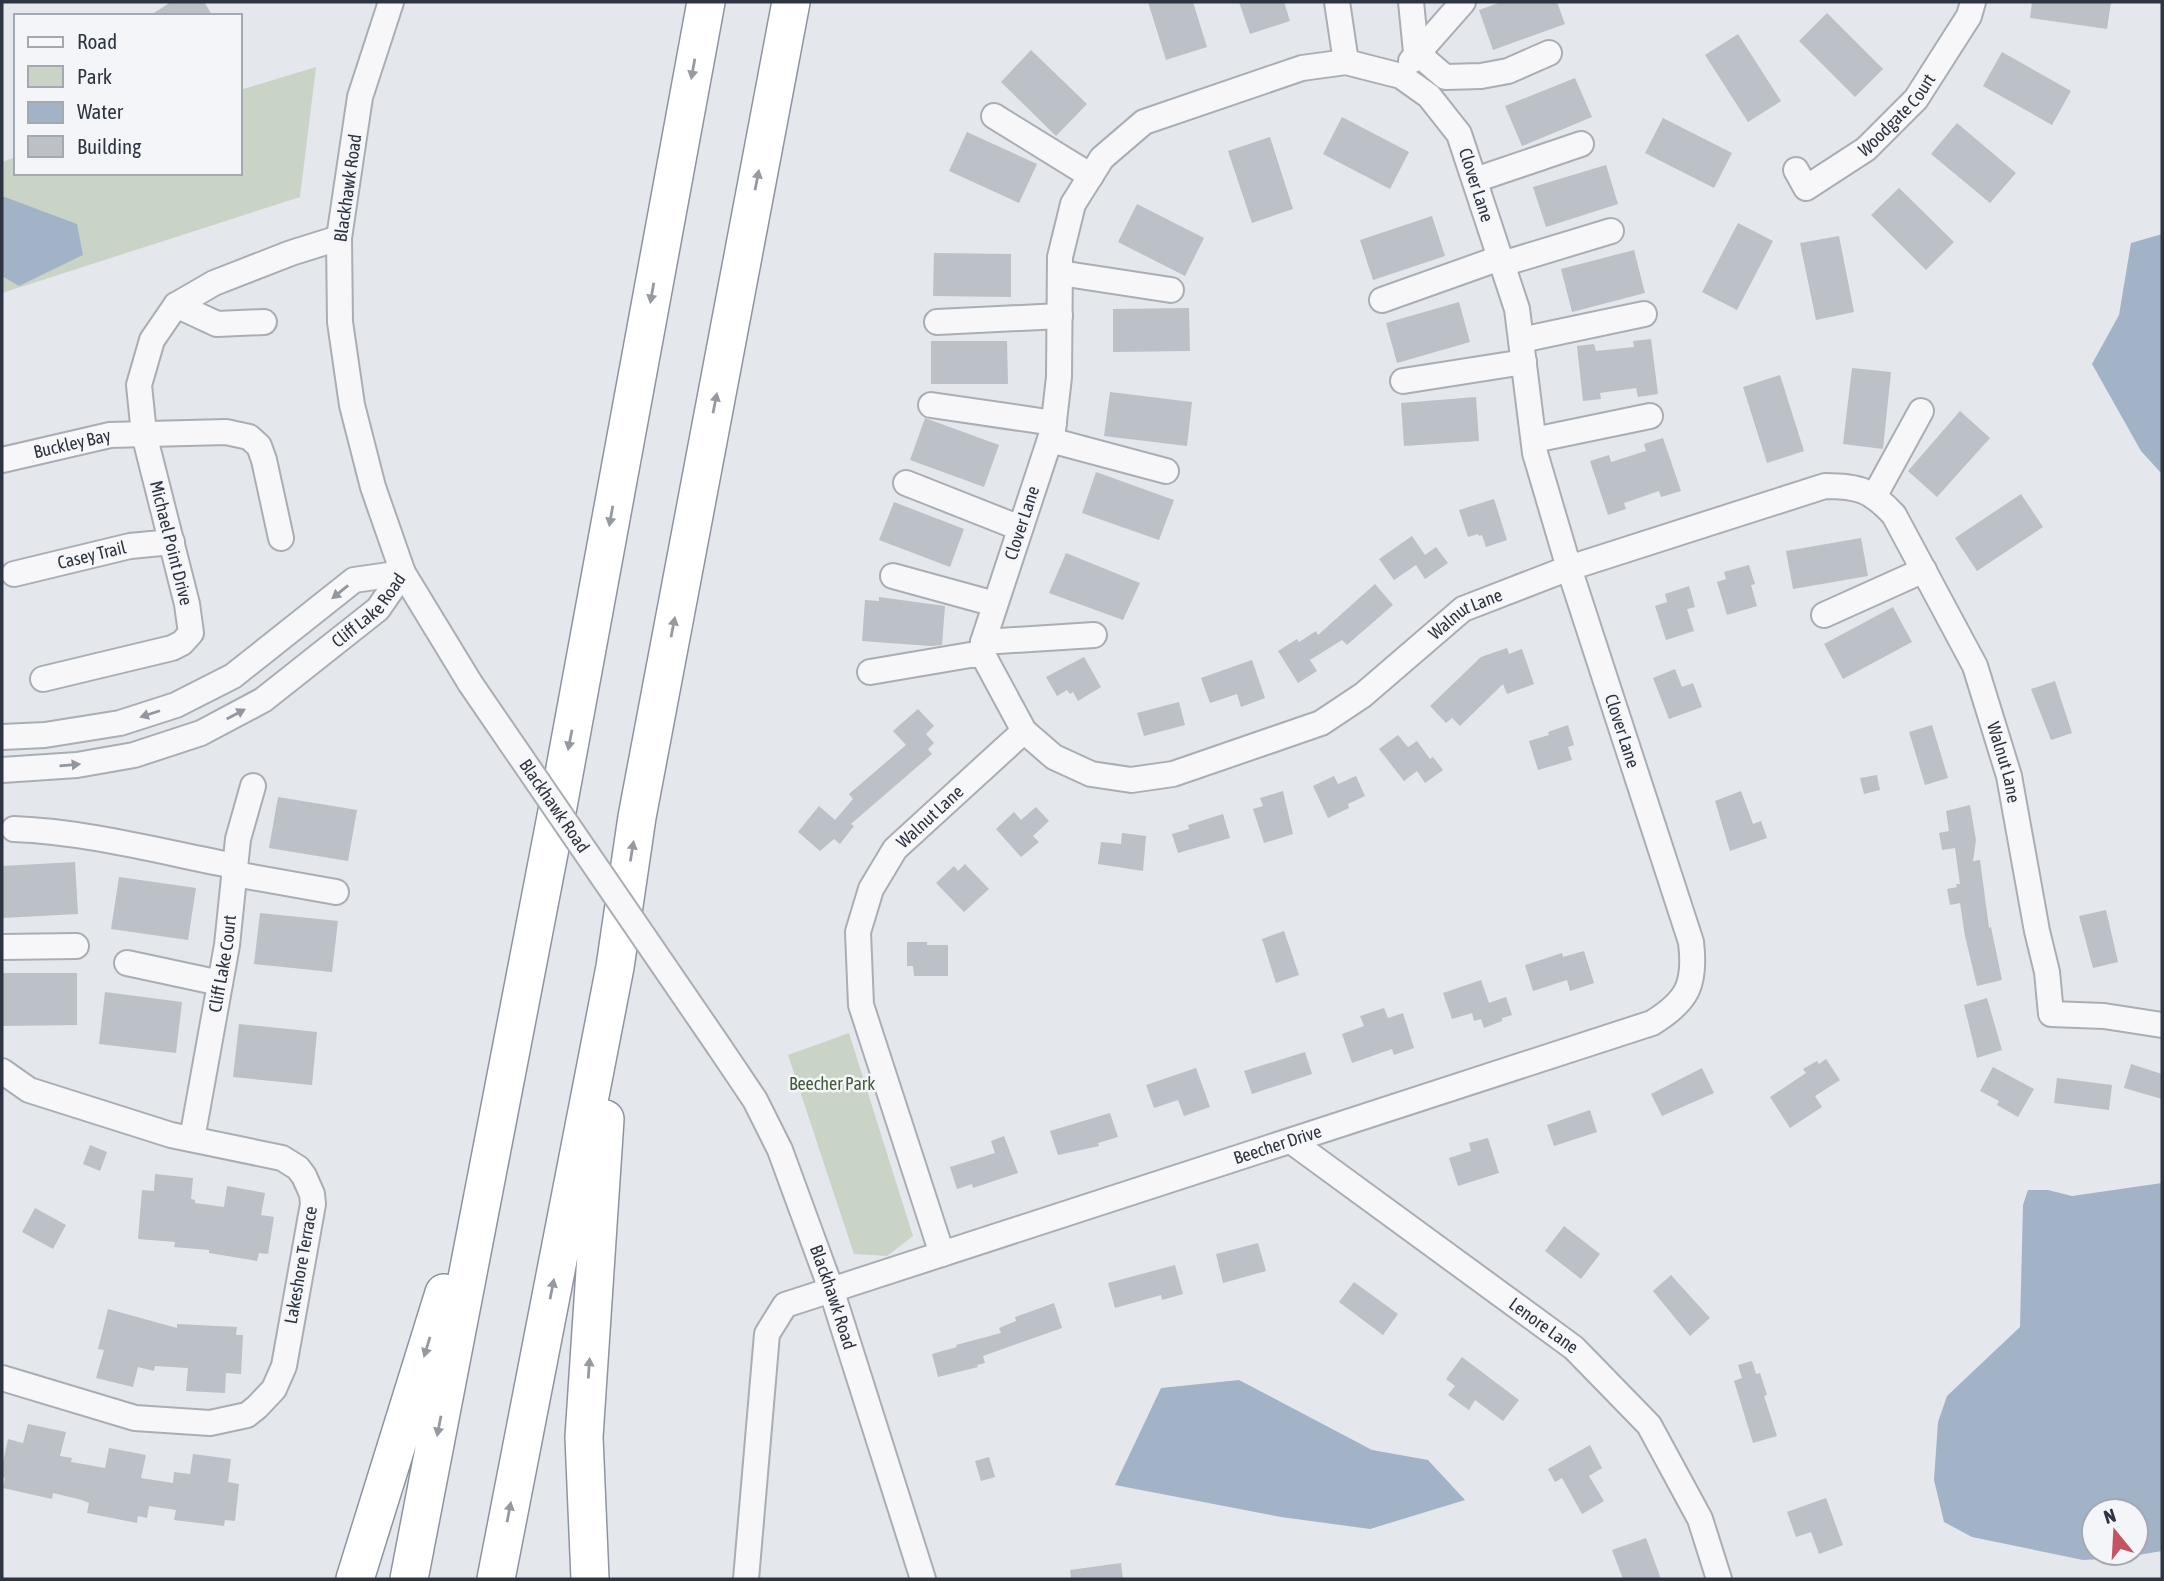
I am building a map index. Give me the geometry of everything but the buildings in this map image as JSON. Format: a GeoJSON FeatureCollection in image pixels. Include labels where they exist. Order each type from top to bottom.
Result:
{"type":"FeatureCollection","features":[{"type":"Feature","properties":{"kind":"highway"},"geometry":{"type":"LineString","coordinates":[[409,1579],[498,1118],[706,2]]}},
{"type":"Feature","properties":{"kind":"highway"},"geometry":{"type":"LineString","coordinates":[[496,1579],[615,967],[637,817],[791,2]]}},
{"type":"Feature","properties":{"kind":"highway"},"geometry":{"type":"LineString","coordinates":[[590,1579],[584,1437],[615,967]]}},
{"type":"Feature","properties":{"kind":"highway"},"geometry":{"type":"LineString","coordinates":[[355,1579],[498,1118]]}},
{"type":"Feature","properties":{"kind":"highway"},"geometry":{"type":"LineString","coordinates":[[584,1437],[608,1579]]}},
{"type":"Feature","properties":{"kind":"street","name":"Blackhawk Road"},"geometry":{"type":"LineString","coordinates":[[391,2],[360,97],[339,239],[340,322],[352,405],[373,487],[403,573],[470,683],[755,1100],[780,1150],[831,1289],[923,1579]]}},
{"type":"Feature","properties":{"kind":"street"},"geometry":{"type":"LineString","coordinates":[[1337,2],[1346,62]]}},
{"type":"Feature","properties":{"kind":"street"},"geometry":{"type":"LineString","coordinates":[[1411,2],[1416,52],[1445,77],[1481,76],[1508,71],[1549,53]]}},
{"type":"Feature","properties":{"kind":"street"},"geometry":{"type":"LineString","coordinates":[[1401,76],[1416,52],[1463,2]]}},
{"type":"Feature","properties":{"kind":"street","name":"Woodgate Court"},"geometry":{"type":"LineString","coordinates":[[1796,170],[1806,188],[1866,149],[1916,99],[1969,16],[1973,2]]}},
{"type":"Feature","properties":{"kind":"street","name":"Clover Lane"},"geometry":{"type":"LineString","coordinates":[[983,648],[1052,432],[1059,377],[1060,257],[1073,204],[1102,158],[1144,122],[1302,68],[1346,62],[1401,76],[1429,96],[1459,134],[1475,180],[1517,309],[1535,453],[1569,568],[1691,942],[1694,966]]}},
{"type":"Feature","properties":{"kind":"street"},"geometry":{"type":"LineString","coordinates":[[994,116],[1090,176]]}},
{"type":"Feature","properties":{"kind":"street"},"geometry":{"type":"LineString","coordinates":[[1475,180],[1581,144]]}},
{"type":"Feature","properties":{"kind":"street"},"geometry":{"type":"LineString","coordinates":[[1382,300],[1501,261],[1611,231]]}},
{"type":"Feature","properties":{"kind":"street","name":"Michael Point Drive"},"geometry":{"type":"LineString","coordinates":[[43,679],[172,648],[182,643],[191,633],[187,604],[144,434],[139,385],[152,340],[176,305],[236,272],[339,239]]}},
{"type":"Feature","properties":{"kind":"street"},"geometry":{"type":"LineString","coordinates":[[1060,273],[1171,290]]}},
{"type":"Feature","properties":{"kind":"street"},"geometry":{"type":"LineString","coordinates":[[176,305],[216,324],[264,323]]}},
{"type":"Feature","properties":{"kind":"street"},"geometry":{"type":"LineString","coordinates":[[1404,381],[1522,351],[1644,314]]}},
{"type":"Feature","properties":{"kind":"street"},"geometry":{"type":"LineString","coordinates":[[937,322],[1060,316]]}},
{"type":"Feature","properties":{"kind":"street"},"geometry":{"type":"LineString","coordinates":[[931,405],[1052,432],[1166,471]]}},
{"type":"Feature","properties":{"kind":"street"},"geometry":{"type":"LineString","coordinates":[[1875,495],[1921,411]]}},
{"type":"Feature","properties":{"kind":"street"},"geometry":{"type":"LineString","coordinates":[[1534,440],[1650,416]]}},
{"type":"Feature","properties":{"kind":"street","name":"Buckley Bay"},"geometry":{"type":"LineString","coordinates":[[2,460],[110,435],[226,432],[249,437],[259,446],[264,460],[281,538]]}},
{"type":"Feature","properties":{"kind":"street"},"geometry":{"type":"LineString","coordinates":[[906,483],[1020,528]]}},
{"type":"Feature","properties":{"kind":"street","name":"Walnut Lane"},"geometry":{"type":"LineString","coordinates":[[942,1254],[861,1005],[858,932],[871,889],[895,849],[1024,731],[1054,757],[1091,774],[1131,780],[1173,775],[1321,723],[1363,695],[1463,609],[1569,568],[1825,486],[1851,486],[1875,495],[1894,515],[1973,660],[2009,776],[2047,972],[2051,1014],[2104,1016],[2162,1024]]}},
{"type":"Feature","properties":{"kind":"street","name":"Casey Trail"},"geometry":{"type":"LineString","coordinates":[[14,574],[130,546],[172,542]]}},
{"type":"Feature","properties":{"kind":"street"},"geometry":{"type":"LineString","coordinates":[[1824,615],[1924,570]]}},
{"type":"Feature","properties":{"kind":"street","name":"Cliff Lake Road"},"geometry":{"type":"LineString","coordinates":[[2,737],[45,735],[120,723],[176,705],[233,676],[354,580],[403,573]]}},
{"type":"Feature","properties":{"kind":"street","name":"Cliff Lake Road"},"geometry":{"type":"LineString","coordinates":[[2,770],[77,765],[134,755],[201,733],[263,700],[357,626],[378,609],[403,573]]}},
{"type":"Feature","properties":{"kind":"street"},"geometry":{"type":"LineString","coordinates":[[892,576],[995,604]]}},
{"type":"Feature","properties":{"kind":"street"},"geometry":{"type":"LineString","coordinates":[[870,672],[970,655],[983,648],[1094,635]]}},
{"type":"Feature","properties":{"kind":"street"},"geometry":{"type":"LineString","coordinates":[[983,648],[1024,731]]}},
{"type":"Feature","properties":{"kind":"street","name":"Cliff Lake Court"},"geometry":{"type":"LineString","coordinates":[[192,1139],[220,983],[239,839],[253,786]]}},
{"type":"Feature","properties":{"kind":"street"},"geometry":{"type":"LineString","coordinates":[[14,829],[74,834],[336,892]]}},
{"type":"Feature","properties":{"kind":"street"},"geometry":{"type":"LineString","coordinates":[[2,947],[76,946]]}},
{"type":"Feature","properties":{"kind":"street"},"geometry":{"type":"LineString","coordinates":[[127,963],[220,983]]}},
{"type":"Feature","properties":{"kind":"street","name":"Beecher Drive"},"geometry":{"type":"LineString","coordinates":[[746,1579],[767,1334],[785,1305],[1652,1023],[1671,1011],[1687,991],[1694,966]]}},
{"type":"Feature","properties":{"kind":"street","name":"Lakeshore Terrace"},"geometry":{"type":"LineString","coordinates":[[2,1071],[29,1090],[171,1135],[282,1158],[298,1168],[312,1194],[312,1214],[284,1366],[274,1389],[247,1415],[210,1423],[135,1418],[2,1378]]}},
{"type":"Feature","properties":{"kind":"street","name":"Lenore Lane"},"geometry":{"type":"LineString","coordinates":[[1291,1141],[1574,1348],[1649,1425],[1700,1520],[1719,1579]]}},
{"type":"Feature","properties":{"kind":"green space"},"geometry":{"type":"Polygon","coordinates":[[[316,67],[300,197],[2,293],[2,162],[14,158],[14,175],[242,175],[242,89],[316,67]]]}},
{"type":"Feature","properties":{"kind":"green space","name":"Beecher Park"},"geometry":{"type":"Polygon","coordinates":[[[849,1033],[913,1236],[887,1256],[854,1254],[788,1055],[849,1033]]]}},
{"type":"Feature","properties":{"kind":"water"},"geometry":{"type":"Polygon","coordinates":[[[2,196],[77,224],[83,255],[19,286],[2,276],[2,196]]]}},
{"type":"Feature","properties":{"kind":"water"},"geometry":{"type":"Polygon","coordinates":[[[2162,234],[2162,474],[2141,451],[2092,364],[2119,315],[2131,243],[2162,234]]]}},
{"type":"Feature","properties":{"kind":"water"},"geometry":{"type":"Polygon","coordinates":[[[2162,1183],[2162,1551],[2150,1553],[2150,1497],[2080,1497],[2080,1559],[1972,1537],[1944,1522],[1934,1480],[1938,1422],[1947,1396],[2020,1327],[2023,1205],[2028,1190],[2048,1190],[2072,1196],[2162,1183]]]}},
{"type":"Feature","properties":{"kind":"water"},"geometry":{"type":"Polygon","coordinates":[[[1239,1380],[1372,1450],[1428,1460],[1465,1500],[1370,1529],[1281,1517],[1115,1485],[1161,1388],[1239,1380]]]}}]}
